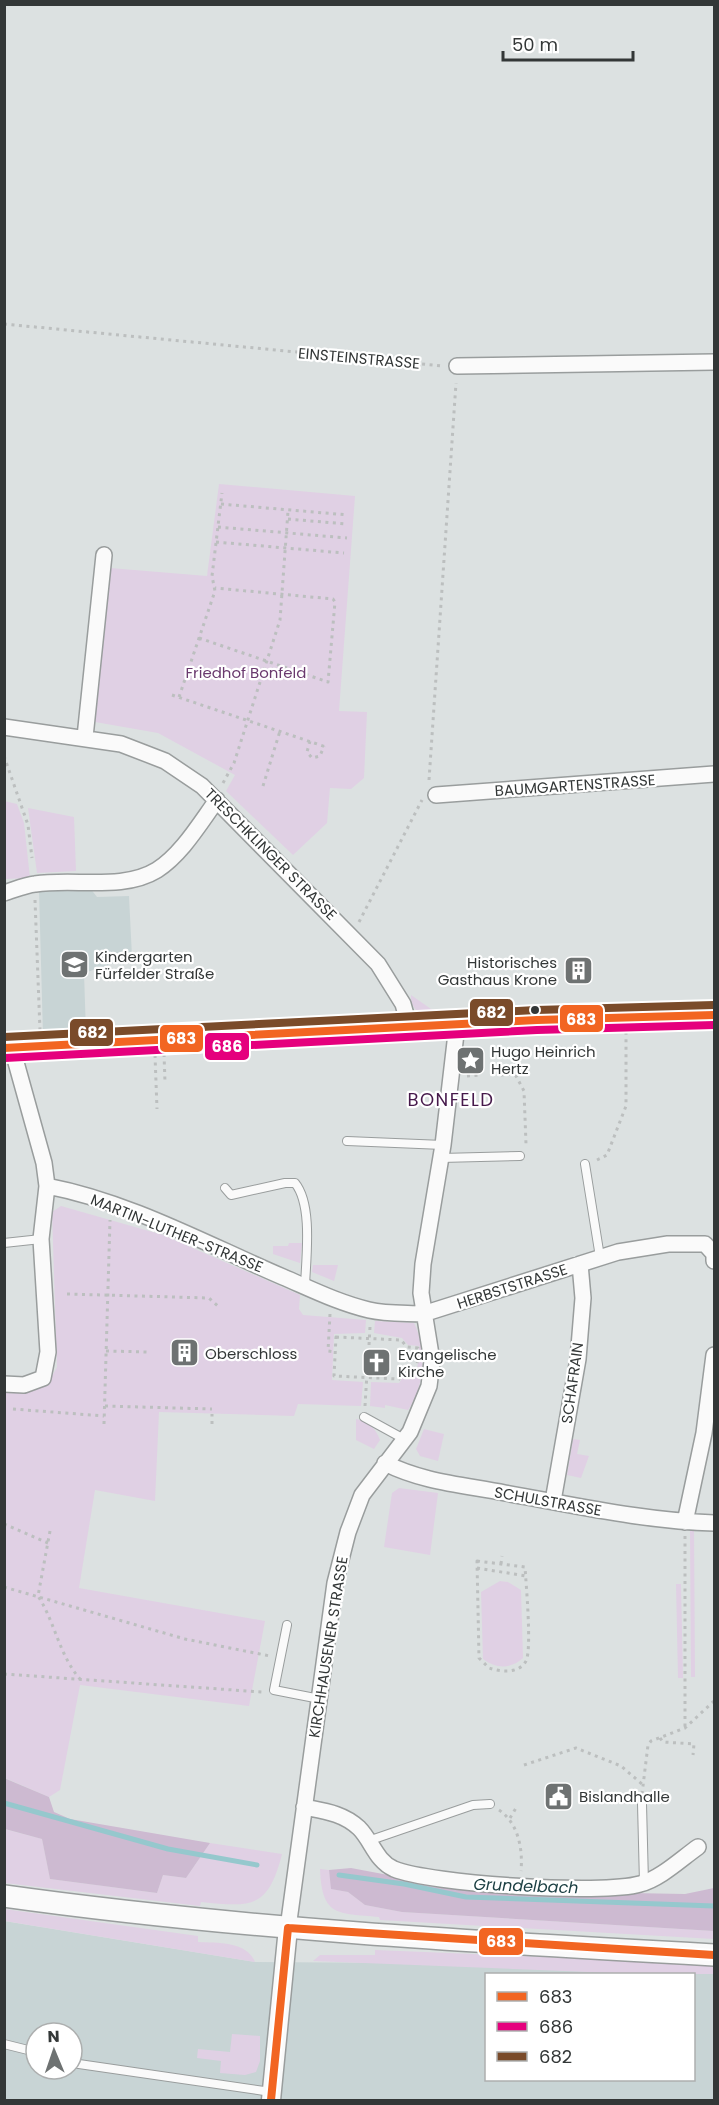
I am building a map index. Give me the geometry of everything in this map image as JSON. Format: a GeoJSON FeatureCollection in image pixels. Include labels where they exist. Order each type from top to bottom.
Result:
{"type":"FeatureCollection","features":[{"type":"Feature","properties":{"kind":"main road"},"geometry":{"type":"LineString","coordinates":[[4,1896],[139,1915],[288,1928],[714,1954]]}},
{"type":"Feature","properties":{"kind":"street"},"geometry":{"type":"LineString","coordinates":[[457,366],[714,362]]}},
{"type":"Feature","properties":{"kind":"street"},"geometry":{"type":"LineString","coordinates":[[85,737],[104,555]]}},
{"type":"Feature","properties":{"kind":"street","name":"TRESCHKLINGER STRASSE"},"geometry":{"type":"LineString","coordinates":[[4,727],[121,744],[165,761],[202,786],[378,964],[403,1004],[410,1029]]}},
{"type":"Feature","properties":{"kind":"street","name":"BAUMGARTENSTRASSE"},"geometry":{"type":"LineString","coordinates":[[431,795],[714,774]]}},
{"type":"Feature","properties":{"kind":"street"},"geometry":{"type":"LineString","coordinates":[[4,893],[34,884],[125,880],[145,876],[158,869],[178,851],[217,800]]}},
{"type":"Feature","properties":{"kind":"street"},"geometry":{"type":"LineString","coordinates":[[4,1384],[24,1385],[43,1378],[48,1352],[42,1239],[47,1186],[44,1163],[8,1048],[457,1025],[714,1015]]}},
{"type":"Feature","properties":{"kind":"street","name":"KIRCHHAUSENER STRASSE"},"geometry":{"type":"LineString","coordinates":[[271,2096],[288,1928],[335,1583],[348,1532],[362,1495],[404,1439],[429,1386],[431,1351],[421,1293],[423,1264],[442,1152],[457,1025]]}},
{"type":"Feature","properties":{"kind":"street","name":"MARTIN-LUTHER-STRASSE"},"geometry":{"type":"LineString","coordinates":[[47,1186],[76,1192],[120,1206],[305,1286],[371,1310],[423,1314]]}},
{"type":"Feature","properties":{"kind":"street","name":"HERBSTSTRASSE"},"geometry":{"type":"LineString","coordinates":[[423,1314],[600,1257],[668,1244],[705,1244],[714,1254],[714,1261]]}},
{"type":"Feature","properties":{"kind":"street","name":"SCHAFRAIN"},"geometry":{"type":"LineString","coordinates":[[553,1501],[578,1359],[583,1298],[580,1264]]}},
{"type":"Feature","properties":{"kind":"street"},"geometry":{"type":"LineString","coordinates":[[685,1522],[714,1367],[714,1355]]}},
{"type":"Feature","properties":{"kind":"street","name":"SCHULSTRASSE"},"geometry":{"type":"LineString","coordinates":[[385,1463],[418,1477],[685,1522],[714,1523]]}},
{"type":"Feature","properties":{"kind":"street"},"geometry":{"type":"LineString","coordinates":[[304,1807],[332,1812],[344,1817],[359,1829],[382,1861],[394,1869],[425,1876],[576,1888],[628,1887],[644,1883],[698,1847]]}},
{"type":"Feature","properties":{"kind":"lane"},"geometry":{"type":"LineString","coordinates":[[347,1142],[442,1152],[520,1156]]}},
{"type":"Feature","properties":{"kind":"lane"},"geometry":{"type":"LineString","coordinates":[[585,1164],[600,1257]]}},
{"type":"Feature","properties":{"kind":"lane"},"geometry":{"type":"LineString","coordinates":[[225,1188],[231,1195],[285,1183],[295,1183],[301,1190],[306,1209],[305,1286]]}},
{"type":"Feature","properties":{"kind":"lane"},"geometry":{"type":"LineString","coordinates":[[4,1243],[42,1239]]}},
{"type":"Feature","properties":{"kind":"lane"},"geometry":{"type":"LineString","coordinates":[[364,1417],[404,1439]]}},
{"type":"Feature","properties":{"kind":"lane"},"geometry":{"type":"LineString","coordinates":[[287,1625],[274,1690],[320,1699]]}},
{"type":"Feature","properties":{"kind":"lane"},"geometry":{"type":"LineString","coordinates":[[368,1842],[472,1805],[490,1804]]}},
{"type":"Feature","properties":{"kind":"lane"},"geometry":{"type":"LineString","coordinates":[[642,1804],[644,1883]]}},
{"type":"Feature","properties":{"kind":"lane"},"geometry":{"type":"LineString","coordinates":[[4,2044],[24,2049]]}},
{"type":"Feature","properties":{"kind":"lane"},"geometry":{"type":"LineString","coordinates":[[84,2065],[271,2096]]}},
{"type":"Feature","properties":{"kind":"path","name":"EINSTEINSTRASSE"},"geometry":{"type":"LineString","coordinates":[[4,324],[457,366]]}},
{"type":"Feature","properties":{"kind":"path"},"geometry":{"type":"LineString","coordinates":[[432,772],[457,366]]}},
{"type":"Feature","properties":{"kind":"path"},"geometry":{"type":"LineString","coordinates":[[179,697],[215,588],[212,576],[222,494]]}},
{"type":"Feature","properties":{"kind":"path"},"geometry":{"type":"LineString","coordinates":[[221,504],[348,515]]}},
{"type":"Feature","properties":{"kind":"path"},"geometry":{"type":"LineString","coordinates":[[222,785],[234,763],[280,620],[288,511]]}},
{"type":"Feature","properties":{"kind":"path"},"geometry":{"type":"LineString","coordinates":[[288,519],[347,524]]}},
{"type":"Feature","properties":{"kind":"path"},"geometry":{"type":"LineString","coordinates":[[218,527],[347,538]]}},
{"type":"Feature","properties":{"kind":"path"},"geometry":{"type":"LineString","coordinates":[[216,542],[344,553]]}},
{"type":"Feature","properties":{"kind":"path"},"geometry":{"type":"LineString","coordinates":[[199,638],[328,682],[335,602],[215,588]]}},
{"type":"Feature","properties":{"kind":"path"},"geometry":{"type":"LineString","coordinates":[[172,695],[179,697],[325,746],[320,756],[312,758],[307,752],[310,741]]}},
{"type":"Feature","properties":{"kind":"path"},"geometry":{"type":"LineString","coordinates":[[263,786],[280,731]]}},
{"type":"Feature","properties":{"kind":"path"},"geometry":{"type":"LineString","coordinates":[[4,756],[28,825],[32,858]]}},
{"type":"Feature","properties":{"kind":"path"},"geometry":{"type":"LineString","coordinates":[[356,926],[431,795]]}},
{"type":"Feature","properties":{"kind":"path"},"geometry":{"type":"LineString","coordinates":[[34,889],[40,1037]]}},
{"type":"Feature","properties":{"kind":"path"},"geometry":{"type":"LineString","coordinates":[[585,1164],[607,1155],[626,1106],[625,1028]]}},
{"type":"Feature","properties":{"kind":"path"},"geometry":{"type":"LineString","coordinates":[[164,1052],[165,1082]]}},
{"type":"Feature","properties":{"kind":"path"},"geometry":{"type":"LineString","coordinates":[[154,1053],[157,1109]]}},
{"type":"Feature","properties":{"kind":"path"},"geometry":{"type":"LineString","coordinates":[[465,1055],[480,1055]]}},
{"type":"Feature","properties":{"kind":"path"},"geometry":{"type":"LineString","coordinates":[[474,1065],[481,1064]]}},
{"type":"Feature","properties":{"kind":"path"},"geometry":{"type":"LineString","coordinates":[[501,1075],[515,1074],[524,1091],[525,1142]]}},
{"type":"Feature","properties":{"kind":"path"},"geometry":{"type":"LineString","coordinates":[[462,1076],[482,1076]]}},
{"type":"Feature","properties":{"kind":"path"},"geometry":{"type":"LineString","coordinates":[[104,1424],[110,1220],[120,1206]]}},
{"type":"Feature","properties":{"kind":"path"},"geometry":{"type":"LineString","coordinates":[[67,1294],[209,1298],[219,1307]]}},
{"type":"Feature","properties":{"kind":"path"},"geometry":{"type":"LineString","coordinates":[[330,1306],[328,1351],[336,1352]]}},
{"type":"Feature","properties":{"kind":"path"},"geometry":{"type":"LineString","coordinates":[[369,1345],[370,1333]]}},
{"type":"Feature","properties":{"kind":"path"},"geometry":{"type":"LineString","coordinates":[[336,1337],[369,1338],[401,1340],[407,1347],[418,1348],[417,1371],[405,1371],[399,1379],[368,1375],[334,1376],[337,1358],[336,1337]]}},
{"type":"Feature","properties":{"kind":"path"},"geometry":{"type":"LineString","coordinates":[[106,1351],[148,1352]]}},
{"type":"Feature","properties":{"kind":"path"},"geometry":{"type":"LineString","coordinates":[[365,1406],[368,1375]]}},
{"type":"Feature","properties":{"kind":"path"},"geometry":{"type":"LineString","coordinates":[[105,1406],[212,1412],[212,1424]]}},
{"type":"Feature","properties":{"kind":"path"},"geometry":{"type":"LineString","coordinates":[[13,1409],[104,1416]]}},
{"type":"Feature","properties":{"kind":"path"},"geometry":{"type":"LineString","coordinates":[[685,1522],[686,1728]]}},
{"type":"Feature","properties":{"kind":"path"},"geometry":{"type":"LineString","coordinates":[[4,1524],[48,1543]]}},
{"type":"Feature","properties":{"kind":"path"},"geometry":{"type":"LineString","coordinates":[[50,1531],[38,1596],[50,1614],[69,1667],[80,1679]]}},
{"type":"Feature","properties":{"kind":"path"},"geometry":{"type":"LineString","coordinates":[[501,1564],[502,1556]]}},
{"type":"Feature","properties":{"kind":"path"},"geometry":{"type":"LineString","coordinates":[[477,1561],[525,1567],[528,1655],[521,1667],[513,1671],[497,1671],[483,1664],[479,1658],[477,1568],[477,1561]]}},
{"type":"Feature","properties":{"kind":"path"},"geometry":{"type":"LineString","coordinates":[[477,1568],[526,1576]]}},
{"type":"Feature","properties":{"kind":"path"},"geometry":{"type":"LineString","coordinates":[[4,1587],[185,1639],[280,1658]]}},
{"type":"Feature","properties":{"kind":"path"},"geometry":{"type":"LineString","coordinates":[[4,1674],[262,1692]]}},
{"type":"Feature","properties":{"kind":"path"},"geometry":{"type":"LineString","coordinates":[[594,1797],[642,1804],[642,1784],[648,1745],[659,1738],[686,1728],[714,1701]]}},
{"type":"Feature","properties":{"kind":"path"},"geometry":{"type":"LineString","coordinates":[[659,1738],[663,1742],[694,1744],[693,1755]]}},
{"type":"Feature","properties":{"kind":"path"},"geometry":{"type":"LineString","coordinates":[[524,1765],[576,1748],[621,1766],[642,1784]]}},
{"type":"Feature","properties":{"kind":"path"},"geometry":{"type":"LineString","coordinates":[[490,1804],[510,1818],[520,1844],[519,1884]]}},
{"type":"Feature","properties":{"kind":"path"},"geometry":{"type":"LineString","coordinates":[[510,1818],[516,1808]]}},
{"type":"Feature","properties":{"kind":"shaded area","name":"Kindergarten Fürfelder Straße"},"geometry":{"type":"Polygon","coordinates":[[[90,888],[97,897],[129,896],[132,957],[84,973],[86,1033],[43,1035],[39,890],[90,888]]]}},
{"type":"Feature","properties":{"kind":"shaded area"},"geometry":{"type":"Polygon","coordinates":[[[4,1778],[49,1797],[54,1812],[70,1819],[210,1843],[186,1878],[163,1875],[157,1893],[50,1879],[42,1839],[5,1829],[4,1778]]]}},
{"type":"Feature","properties":{"kind":"shaded area"},"geometry":{"type":"Polygon","coordinates":[[[351,1868],[468,1890],[685,1894],[714,1888],[714,1931],[402,1912],[365,1905],[348,1892],[331,1889],[329,1870],[351,1868]]]}},
{"type":"Feature","properties":{"kind":"shaded area"},"geometry":{"type":"Polygon","coordinates":[[[4,1921],[255,1962],[410,1963],[618,1973],[485,1973],[485,2081],[695,2081],[695,1974],[714,1974],[714,2100],[5,2100],[4,1921]]]}},
{"type":"Feature","properties":{"kind":"green space","name":"Friedhof Bonfeld"},"geometry":{"type":"Polygon","coordinates":[[[219,484],[355,496],[339,711],[367,712],[364,778],[351,789],[330,788],[327,823],[293,855],[226,791],[235,775],[158,733],[95,722],[110,568],[207,576],[219,484]]]}},
{"type":"Feature","properties":{"kind":"green space"},"geometry":{"type":"Polygon","coordinates":[[[4,801],[17,804],[24,823],[30,878],[5,879],[4,801]]]}},
{"type":"Feature","properties":{"kind":"green space"},"geometry":{"type":"Polygon","coordinates":[[[28,808],[74,817],[76,871],[37,873],[28,808]]]}},
{"type":"Feature","properties":{"kind":"green space"},"geometry":{"type":"Polygon","coordinates":[[[411,995],[431,1009],[449,1012],[448,1019],[429,1017],[418,1011],[414,1007],[411,995]]]}},
{"type":"Feature","properties":{"kind":"green space"},"geometry":{"type":"Polygon","coordinates":[[[61,1206],[163,1235],[300,1295],[299,1309],[303,1315],[366,1320],[365,1333],[334,1334],[332,1380],[363,1382],[361,1406],[298,1404],[294,1416],[159,1412],[155,1501],[95,1490],[79,1588],[265,1621],[249,1706],[80,1685],[60,1790],[49,1797],[5,1778],[4,1393],[29,1392],[36,1389],[48,1381],[57,1367],[52,1212],[61,1206]]]}},
{"type":"Feature","properties":{"kind":"green space"},"geometry":{"type":"Polygon","coordinates":[[[289,1243],[302,1243],[300,1263],[273,1254],[273,1246],[288,1246],[289,1243]]]}},
{"type":"Feature","properties":{"kind":"green space"},"geometry":{"type":"Polygon","coordinates":[[[313,1265],[338,1265],[334,1281],[312,1272],[313,1265]]]}},
{"type":"Feature","properties":{"kind":"green space"},"geometry":{"type":"Polygon","coordinates":[[[375,1321],[414,1323],[418,1333],[422,1356],[421,1379],[408,1410],[385,1405],[385,1408],[370,1406],[371,1382],[399,1383],[406,1373],[417,1373],[419,1346],[408,1345],[402,1338],[374,1333],[375,1321]]]}},
{"type":"Feature","properties":{"kind":"green space"},"geometry":{"type":"Polygon","coordinates":[[[356,1419],[364,1421],[376,1432],[380,1440],[374,1449],[356,1440],[356,1419]]]}},
{"type":"Feature","properties":{"kind":"green space"},"geometry":{"type":"Polygon","coordinates":[[[424,1429],[444,1434],[438,1461],[420,1456],[416,1449],[424,1429]]]}},
{"type":"Feature","properties":{"kind":"green space"},"geometry":{"type":"Polygon","coordinates":[[[573,1439],[580,1440],[577,1454],[589,1456],[581,1478],[567,1475],[573,1439]]]}},
{"type":"Feature","properties":{"kind":"green space"},"geometry":{"type":"Polygon","coordinates":[[[399,1488],[438,1493],[430,1555],[384,1547],[392,1493],[399,1488]]]}},
{"type":"Feature","properties":{"kind":"green space"},"geometry":{"type":"Polygon","coordinates":[[[694,1526],[695,1677],[691,1677],[690,1527],[694,1526]]]}},
{"type":"Feature","properties":{"kind":"green space"},"geometry":{"type":"Polygon","coordinates":[[[500,1581],[508,1582],[521,1590],[523,1658],[508,1666],[493,1665],[483,1659],[481,1592],[500,1581]]]}},
{"type":"Feature","properties":{"kind":"green space"},"geometry":{"type":"Polygon","coordinates":[[[676,1584],[681,1584],[683,1678],[678,1678],[676,1584]]]}},
{"type":"Feature","properties":{"kind":"green space"},"geometry":{"type":"Polygon","coordinates":[[[4,1829],[42,1839],[50,1879],[157,1893],[163,1875],[186,1878],[210,1843],[282,1854],[277,1872],[264,1895],[245,1904],[201,1902],[200,1906],[5,1883],[4,1829]]]}},
{"type":"Feature","properties":{"kind":"green space"},"geometry":{"type":"Polygon","coordinates":[[[320,1869],[329,1870],[332,1889],[348,1892],[365,1905],[402,1912],[714,1931],[714,1939],[380,1920],[379,1917],[352,1915],[334,1910],[324,1896],[320,1869]]]}},
{"type":"Feature","properties":{"kind":"green space"},"geometry":{"type":"Polygon","coordinates":[[[4,1909],[198,1936],[198,1942],[222,1943],[245,1950],[255,1962],[5,1921],[4,1909]]]}},
{"type":"Feature","properties":{"kind":"green space"},"geometry":{"type":"Polygon","coordinates":[[[375,1950],[714,1964],[714,1974],[614,1973],[313,1961],[320,1955],[375,1955],[375,1950]]]}},
{"type":"Feature","properties":{"kind":"green space"},"geometry":{"type":"Polygon","coordinates":[[[232,2034],[260,2036],[260,2061],[256,2072],[245,2075],[220,2073],[221,2061],[197,2058],[198,2049],[230,2052],[232,2034]]]}},
{"type":"Feature","properties":{"kind":"waterway","name":"Grundelbach"},"geometry":{"type":"LineString","coordinates":[[4,1803],[168,1849],[257,1865]]}},
{"type":"Feature","properties":{"kind":"waterway","name":"Grundelbach"},"geometry":{"type":"LineString","coordinates":[[339,1875],[404,1884],[466,1897],[714,1906]]}},
{"type":"Feature","properties":{"kind":"transit line","name":"682"},"geometry":{"type":"LineString","coordinates":[[4,1037],[536,1010],[714,1005]]}},
{"type":"Feature","properties":{"kind":"transit line","name":"683"},"geometry":{"type":"LineString","coordinates":[[4,1048],[537,1020],[714,1015]]}},
{"type":"Feature","properties":{"kind":"transit line","name":"686"},"geometry":{"type":"LineString","coordinates":[[5,1058],[537,1030],[714,1025]]}},
{"type":"Feature","properties":{"kind":"transit line","name":"683"},"geometry":{"type":"LineString","coordinates":[[288,1928],[714,1955]]}},
{"type":"Feature","properties":{"kind":"transit line","name":"683"},"geometry":{"type":"LineString","coordinates":[[271,2100],[288,1928]]}},
{"type":"Feature","properties":{"kind":"place","name":"Kindergarten Fürfelder Straße"},"geometry":{"type":"Point","coordinates":[74,965]}},
{"type":"Feature","properties":{"kind":"place","name":"Historisches Gasthaus Krone"},"geometry":{"type":"Point","coordinates":[578,971]}},
{"type":"Feature","properties":{"kind":"place","name":"Hugo Heinrich Hertz"},"geometry":{"type":"Point","coordinates":[470,1060]}},
{"type":"Feature","properties":{"kind":"place","name":"Oberschloss"},"geometry":{"type":"Point","coordinates":[184,1353]}},
{"type":"Feature","properties":{"kind":"place","name":"Evangelische Kirche"},"geometry":{"type":"Point","coordinates":[377,1363]}},
{"type":"Feature","properties":{"kind":"place","name":"Bislandhalle"},"geometry":{"type":"Point","coordinates":[558,1796]}},
{"type":"Feature","properties":{"kind":"district","name":"BONFELD"},"geometry":{"type":"Point","coordinates":[451,1099]}}]}
